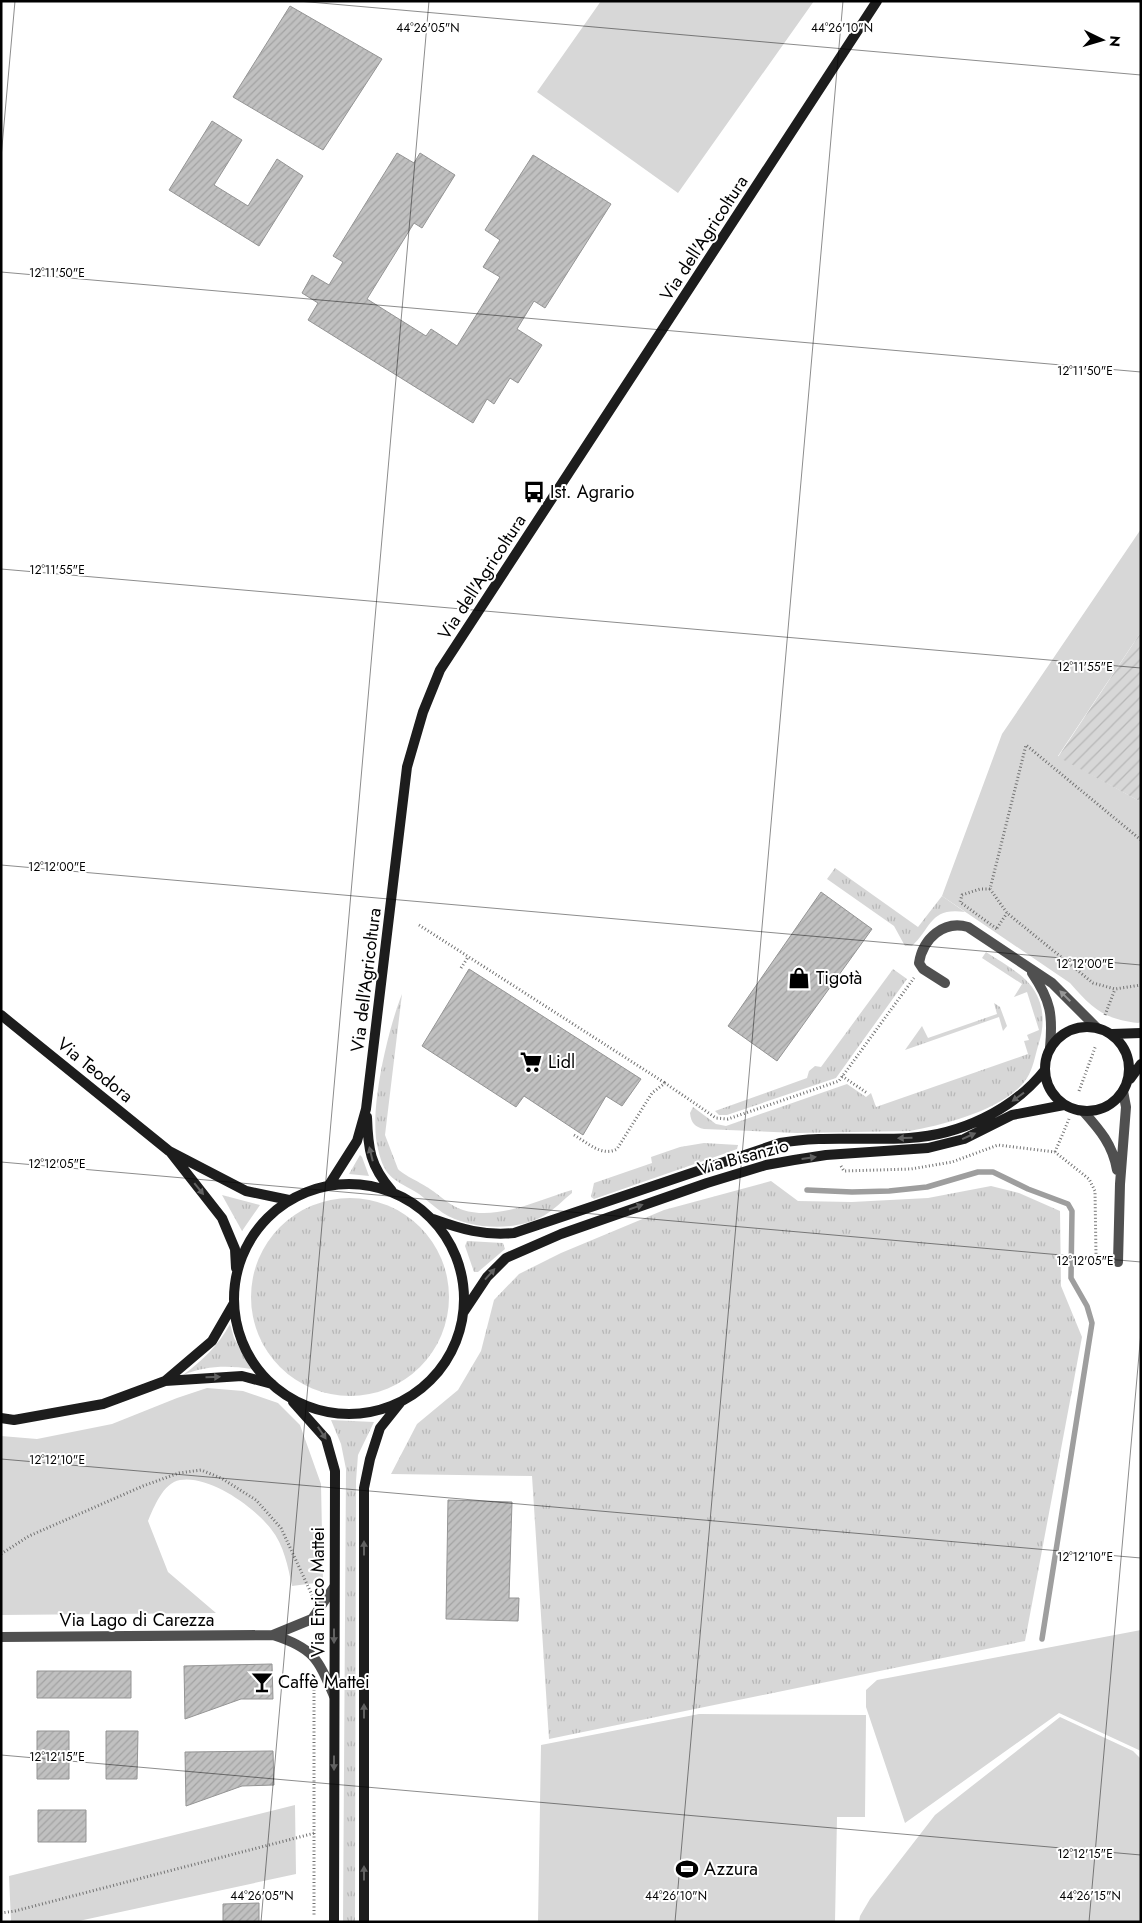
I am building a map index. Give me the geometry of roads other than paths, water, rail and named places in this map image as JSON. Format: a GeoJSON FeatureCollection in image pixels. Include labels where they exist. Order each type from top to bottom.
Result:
{"type":"FeatureCollection","features":[{"type":"Feature","properties":{"kind":"main road","name":"Via dell'Agricoltura"},"geometry":{"type":"LineString","coordinates":[[329,1185],[357,1141],[366,1109],[407,767],[422,712],[440,670],[877,1]]}},
{"type":"Feature","properties":{"kind":"main road","name":"Via Teodora"},"geometry":{"type":"LineString","coordinates":[[1,1015],[169,1151],[246,1191],[290,1200]]}},
{"type":"Feature","properties":{"kind":"main road"},"geometry":{"type":"LineString","coordinates":[[1125,1088],[1130,1071],[1128,1057],[1122,1044],[1112,1034],[1096,1027],[1082,1026],[1069,1030],[1058,1037],[1050,1048],[1044,1071],[1047,1084],[1054,1096],[1064,1105],[1083,1111],[1106,1107],[1125,1088],[1141,1064]]}},
{"type":"Feature","properties":{"kind":"main road"},"geometry":{"type":"LineString","coordinates":[[1112,1034],[1141,1033]]}},
{"type":"Feature","properties":{"kind":"main road","name":"Via Bisanzio"},"geometry":{"type":"LineString","coordinates":[[432,1218],[465,1231],[494,1235],[514,1233],[780,1143],[801,1139],[908,1138],[934,1135],[961,1127],[1002,1108],[1018,1098],[1044,1071]]}},
{"type":"Feature","properties":{"kind":"main road","name":"Via Bisanzio"},"geometry":{"type":"LineString","coordinates":[[462,1314],[487,1277],[506,1258],[561,1234],[669,1196],[766,1164],[826,1155],[928,1148],[964,1139],[1012,1115],[1064,1105]]}},
{"type":"Feature","properties":{"kind":"main road","name":"Via dell'Agricoltura"},"geometry":{"type":"LineString","coordinates":[[366,1109],[370,1157],[379,1176],[394,1193]]}},
{"type":"Feature","properties":{"kind":"main road","name":"Via Teodora"},"geometry":{"type":"LineString","coordinates":[[169,1151],[222,1218],[235,1249],[236,1278]]}},
{"type":"Feature","properties":{"kind":"main road"},"geometry":{"type":"LineString","coordinates":[[364,1922],[364,1488],[370,1459],[380,1428],[400,1403],[428,1384],[449,1358],[461,1326],[464,1293],[460,1266],[449,1240],[432,1218],[410,1201],[385,1189],[357,1184],[329,1185],[309,1191],[290,1200],[270,1215],[254,1233],[243,1255],[236,1278],[234,1303],[239,1333],[249,1354],[272,1384],[289,1398],[325,1412],[363,1414],[400,1403]]}},
{"type":"Feature","properties":{"kind":"main road"},"geometry":{"type":"LineString","coordinates":[[165,1381],[212,1341],[234,1303]]}},
{"type":"Feature","properties":{"kind":"main road"},"geometry":{"type":"LineString","coordinates":[[1,1418],[14,1420],[103,1404],[165,1381],[242,1376],[272,1384]]}},
{"type":"Feature","properties":{"kind":"main road","name":"Via Enrico Mattei"},"geometry":{"type":"LineString","coordinates":[[289,1398],[316,1424],[326,1439],[335,1471],[334,1922]]}},
{"type":"Feature","properties":{"kind":"street"},"geometry":{"type":"LineString","coordinates":[[945,983],[923,969],[919,963],[929,941],[940,929],[958,924],[968,927],[1052,983],[1096,1027]]}},
{"type":"Feature","properties":{"kind":"street"},"geometry":{"type":"LineString","coordinates":[[1030,970],[1044,991],[1050,1005],[1052,1017],[1050,1048]]}},
{"type":"Feature","properties":{"kind":"street"},"geometry":{"type":"LineString","coordinates":[[1118,1262],[1120,1184],[1126,1107],[1125,1088]]}},
{"type":"Feature","properties":{"kind":"street"},"geometry":{"type":"LineString","coordinates":[[1083,1111],[1105,1136],[1110,1146],[1120,1184]]}},
{"type":"Feature","properties":{"kind":"street","name":"Via Lago di Carezza"},"geometry":{"type":"LineString","coordinates":[[274,1635],[312,1619],[334,1587]]}},
{"type":"Feature","properties":{"kind":"street","name":"Via Lago di Carezza"},"geometry":{"type":"LineString","coordinates":[[1,1636],[274,1635],[297,1643],[313,1656],[334,1696]]}},
{"type":"Feature","properties":{"kind":"waterway"},"geometry":{"type":"LineString","coordinates":[[807,1190],[889,1191],[927,1187],[978,1172],[993,1172],[1028,1189],[1068,1204],[1072,1211],[1071,1278],[1087,1306],[1092,1323],[1042,1639]]}},
{"type":"Feature","properties":{"kind":"place","name":"Ist. Agrario"},"geometry":{"type":"Point","coordinates":[534,492]}},
{"type":"Feature","properties":{"kind":"place","name":"Tigotà"},"geometry":{"type":"Point","coordinates":[799,978]}},
{"type":"Feature","properties":{"kind":"place","name":"Lidl"},"geometry":{"type":"Point","coordinates":[531,1062]}},
{"type":"Feature","properties":{"kind":"place","name":"Caffè Mattei"},"geometry":{"type":"Point","coordinates":[262,1682]}},
{"type":"Feature","properties":{"kind":"place","name":"Azzura"},"geometry":{"type":"Point","coordinates":[687,1869]}}]}
